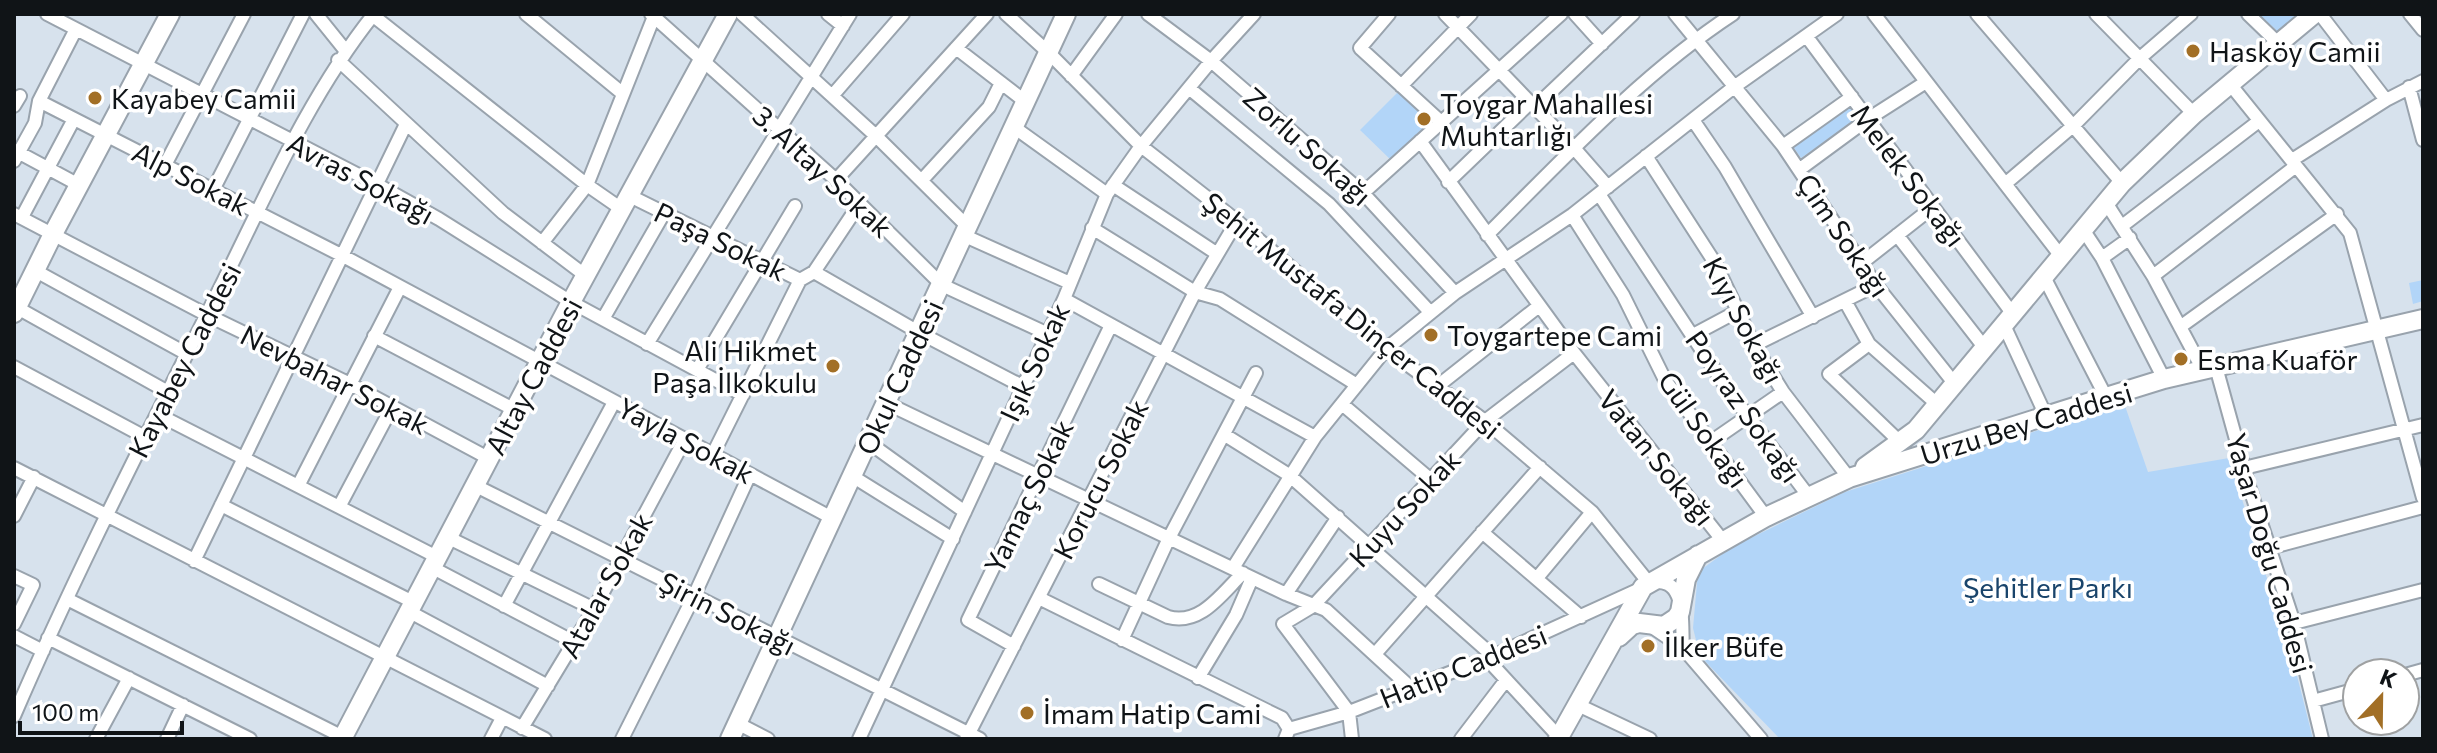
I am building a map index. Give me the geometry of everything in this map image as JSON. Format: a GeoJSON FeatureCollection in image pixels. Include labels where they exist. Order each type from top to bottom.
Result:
{"type":"FeatureCollection","features":[{"type":"Feature","properties":{"kind":"main road"},"geometry":{"type":"LineString","coordinates":[[15,309],[170,14]]}},
{"type":"Feature","properties":{"kind":"main road","name":"Altay Caddesi"},"geometry":{"type":"LineString","coordinates":[[342,738],[571,302],[728,14]]}},
{"type":"Feature","properties":{"kind":"main road","name":"Okul Caddesi"},"geometry":{"type":"LineString","coordinates":[[734,731],[1066,14]]}},
{"type":"Feature","properties":{"kind":"main road"},"geometry":{"type":"LineString","coordinates":[[1849,478],[1916,430],[2122,183],[2194,114],[2317,14]]}},
{"type":"Feature","properties":{"kind":"main road","name":"Urzu Bey Caddesi"},"geometry":{"type":"LineString","coordinates":[[1642,591],[1766,517],[1849,478],[2164,379],[2423,319]]}},
{"type":"Feature","properties":{"kind":"main road"},"geometry":{"type":"LineString","coordinates":[[1614,641],[1632,625],[1664,626],[1670,623],[1680,612],[1686,579],[1698,555]]}},
{"type":"Feature","properties":{"kind":"main road"},"geometry":{"type":"LineString","coordinates":[[1558,738],[1642,591]]}},
{"type":"Feature","properties":{"kind":"street","name":"Avras Sokağı"},"geometry":{"type":"LineString","coordinates":[[47,14],[378,185],[439,219],[571,302],[743,395]]}},
{"type":"Feature","properties":{"kind":"street"},"geometry":{"type":"LineString","coordinates":[[165,165],[244,14]]}},
{"type":"Feature","properties":{"kind":"street"},"geometry":{"type":"LineString","coordinates":[[213,190],[303,14]]}},
{"type":"Feature","properties":{"kind":"street"},"geometry":{"type":"LineString","coordinates":[[316,14],[342,55],[406,124],[503,213],[586,276]]}},
{"type":"Feature","properties":{"kind":"street","name":"Kayabey Caddesi"},"geometry":{"type":"LineString","coordinates":[[14,716],[19,692],[43,651],[107,514],[294,142],[342,55],[373,14]]}},
{"type":"Feature","properties":{"kind":"street","name":"Paşa Sokak"},"geometry":{"type":"LineString","coordinates":[[373,14],[587,185],[627,203],[664,213],[800,280],[814,272],[920,333],[1022,386]]}},
{"type":"Feature","properties":{"kind":"street"},"geometry":{"type":"LineString","coordinates":[[526,14],[622,93]]}},
{"type":"Feature","properties":{"kind":"street"},"geometry":{"type":"LineString","coordinates":[[742,14],[922,180],[967,232],[1070,283]]}},
{"type":"Feature","properties":{"kind":"street"},"geometry":{"type":"LineString","coordinates":[[828,14],[843,26]]}},
{"type":"Feature","properties":{"kind":"street"},"geometry":{"type":"LineString","coordinates":[[647,344],[850,14]]}},
{"type":"Feature","properties":{"kind":"street"},"geometry":{"type":"LineString","coordinates":[[832,96],[903,14]]}},
{"type":"Feature","properties":{"kind":"street"},"geometry":{"type":"LineString","coordinates":[[836,180],[987,14]]}},
{"type":"Feature","properties":{"kind":"street","name":"Şehit Mustafa Dinçer Caddesi"},"geometry":{"type":"LineString","coordinates":[[1006,14],[1141,146],[1237,221],[1386,349],[1485,421],[1592,512],[1642,591]]}},
{"type":"Feature","properties":{"kind":"street"},"geometry":{"type":"LineString","coordinates":[[1071,76],[1116,14]]}},
{"type":"Feature","properties":{"kind":"street","name":"Işık Sokak"},"geometry":{"type":"LineString","coordinates":[[859,739],[1064,299],[1110,190],[1141,146],[1254,14]]}},
{"type":"Feature","properties":{"kind":"street","name":"Poyraz Sokağı"},"geometry":{"type":"LineString","coordinates":[[1445,14],[1574,148],[1747,417],[1810,498]]}},
{"type":"Feature","properties":{"kind":"street"},"geometry":{"type":"LineString","coordinates":[[1401,86],[1471,14]]}},
{"type":"Feature","properties":{"kind":"street"},"geometry":{"type":"LineString","coordinates":[[1363,193],[1561,14]]}},
{"type":"Feature","properties":{"kind":"street"},"geometry":{"type":"LineString","coordinates":[[1575,14],[1602,44]]}},
{"type":"Feature","properties":{"kind":"street"},"geometry":{"type":"LineString","coordinates":[[1448,182],[1633,14]]}},
{"type":"Feature","properties":{"kind":"street","name":"Çim Sokağı"},"geometry":{"type":"LineString","coordinates":[[1675,14],[1783,146],[1876,285],[1954,383]]}},
{"type":"Feature","properties":{"kind":"street"},"geometry":{"type":"LineString","coordinates":[[1487,235],[1574,148],[1695,39],[1733,14]]}},
{"type":"Feature","properties":{"kind":"street"},"geometry":{"type":"LineString","coordinates":[[1198,678],[1236,615],[1243,573],[1289,475],[1315,437],[1386,349],[1455,293],[1572,215],[1734,87],[1837,14]]}},
{"type":"Feature","properties":{"kind":"street"},"geometry":{"type":"LineString","coordinates":[[1874,14],[2060,255]]}},
{"type":"Feature","properties":{"kind":"street"},"geometry":{"type":"LineString","coordinates":[[1977,14],[2122,183]]}},
{"type":"Feature","properties":{"kind":"street"},"geometry":{"type":"LineString","coordinates":[[2096,14],[2194,114]]}},
{"type":"Feature","properties":{"kind":"street"},"geometry":{"type":"LineString","coordinates":[[2005,184],[2073,126],[2140,58],[2191,14]]}},
{"type":"Feature","properties":{"kind":"street"},"geometry":{"type":"LineString","coordinates":[[2248,14],[2278,43]]}},
{"type":"Feature","properties":{"kind":"street"},"geometry":{"type":"LineString","coordinates":[[2317,14],[2386,100]]}},
{"type":"Feature","properties":{"kind":"street"},"geometry":{"type":"LineString","coordinates":[[2412,14],[2423,30]]}},
{"type":"Feature","properties":{"kind":"street"},"geometry":{"type":"LineString","coordinates":[[542,243],[587,185],[653,15]]}},
{"type":"Feature","properties":{"kind":"street","name":"3. Altay Sokak"},"geometry":{"type":"LineString","coordinates":[[653,15],[836,180],[942,285]]}},
{"type":"Feature","properties":{"kind":"street","name":"Zorlu Sokağı"},"geometry":{"type":"LineString","coordinates":[[1151,15],[1211,61],[1363,193],[1455,293]]}},
{"type":"Feature","properties":{"kind":"street"},"geometry":{"type":"LineString","coordinates":[[1381,17],[1360,48],[1441,122]]}},
{"type":"Feature","properties":{"kind":"street"},"geometry":{"type":"LineString","coordinates":[[76,29],[39,101],[35,123],[15,155],[79,185]]}},
{"type":"Feature","properties":{"kind":"street","name":"Melek Sokağı"},"geometry":{"type":"LineString","coordinates":[[1807,37],[1933,207],[2007,318],[2046,416]]}},
{"type":"Feature","properties":{"kind":"street"},"geometry":{"type":"LineString","coordinates":[[956,48],[1026,102]]}},
{"type":"Feature","properties":{"kind":"street"},"geometry":{"type":"LineString","coordinates":[[2153,276],[2294,163],[2386,100],[2423,81]]}},
{"type":"Feature","properties":{"kind":"street"},"geometry":{"type":"LineString","coordinates":[[1800,169],[1868,119],[1926,82]]}},
{"type":"Feature","properties":{"kind":"street"},"geometry":{"type":"LineString","coordinates":[[922,180],[989,107],[1001,83]]}},
{"type":"Feature","properties":{"kind":"street"},"geometry":{"type":"LineString","coordinates":[[2230,84],[2350,233],[2423,498]]}},
{"type":"Feature","properties":{"kind":"street"},"geometry":{"type":"LineString","coordinates":[[2409,87],[2423,140]]}},
{"type":"Feature","properties":{"kind":"street"},"geometry":{"type":"LineString","coordinates":[[1190,89],[1329,204],[1430,312]]}},
{"type":"Feature","properties":{"kind":"street"},"geometry":{"type":"LineString","coordinates":[[1783,146],[1852,97]]}},
{"type":"Feature","properties":{"kind":"street","name":"Alp Sokak"},"geometry":{"type":"LineString","coordinates":[[39,101],[400,287]]}},
{"type":"Feature","properties":{"kind":"street"},"geometry":{"type":"LineString","coordinates":[[18,215],[74,119]]}},
{"type":"Feature","properties":{"kind":"street"},"geometry":{"type":"LineString","coordinates":[[1693,120],[1725,167],[1813,317]]}},
{"type":"Feature","properties":{"kind":"street"},"geometry":{"type":"LineString","coordinates":[[2122,226],[2259,121]]}},
{"type":"Feature","properties":{"kind":"street"},"geometry":{"type":"LineString","coordinates":[[194,561],[406,124]]}},
{"type":"Feature","properties":{"kind":"street"},"geometry":{"type":"LineString","coordinates":[[1015,128],[1110,190],[1216,253]]}},
{"type":"Feature","properties":{"kind":"street","name":"Vatan Sokağı"},"geometry":{"type":"LineString","coordinates":[[1420,141],[1574,353],[1723,541]]}},
{"type":"Feature","properties":{"kind":"street","name":"Kıyı Sokağı"},"geometry":{"type":"LineString","coordinates":[[1646,156],[1715,263],[1754,345],[1783,392],[1849,478]]}},
{"type":"Feature","properties":{"kind":"street","name":"Yaşar Doğu Caddesi"},"geometry":{"type":"LineString","coordinates":[[2105,201],[2153,276],[2180,327],[2209,369],[2294,623],[2322,739]]}},
{"type":"Feature","properties":{"kind":"street"},"geometry":{"type":"LineString","coordinates":[[814,272],[860,203]]}},
{"type":"Feature","properties":{"kind":"street"},"geometry":{"type":"LineString","coordinates":[[697,370],[795,206]]}},
{"type":"Feature","properties":{"kind":"street"},"geometry":{"type":"LineString","coordinates":[[1863,262],[1933,207]]}},
{"type":"Feature","properties":{"kind":"street"},"geometry":{"type":"LineString","coordinates":[[603,319],[664,213]]}},
{"type":"Feature","properties":{"kind":"street"},"geometry":{"type":"LineString","coordinates":[[2180,327],[2337,214]]}},
{"type":"Feature","properties":{"kind":"street","name":"Nevbahar Sokak"},"geometry":{"type":"LineString","coordinates":[[18,215],[490,459]]}},
{"type":"Feature","properties":{"kind":"street","name":"Gül Sokağı"},"geometry":{"type":"LineString","coordinates":[[1572,215],[1623,295],[1665,380],[1766,517]]}},
{"type":"Feature","properties":{"kind":"street","name":"Korucu Sokak"},"geometry":{"type":"LineString","coordinates":[[972,737],[1014,646],[1195,292],[1237,221]]}},
{"type":"Feature","properties":{"kind":"street"},"geometry":{"type":"LineString","coordinates":[[1092,228],[1195,292],[1220,299],[1357,385]]}},
{"type":"Feature","properties":{"kind":"street"},"geometry":{"type":"LineString","coordinates":[[2082,228],[2102,258],[2164,379]]}},
{"type":"Feature","properties":{"kind":"street"},"geometry":{"type":"LineString","coordinates":[[1897,235],[1984,347]]}},
{"type":"Feature","properties":{"kind":"street"},"geometry":{"type":"LineString","coordinates":[[2102,258],[2130,238]]}},
{"type":"Feature","properties":{"kind":"street"},"geometry":{"type":"LineString","coordinates":[[34,270],[187,354]]}},
{"type":"Feature","properties":{"kind":"street"},"geometry":{"type":"LineString","coordinates":[[2043,275],[2106,397]]}},
{"type":"Feature","properties":{"kind":"street"},"geometry":{"type":"LineString","coordinates":[[713,454],[800,280]]}},
{"type":"Feature","properties":{"kind":"street"},"geometry":{"type":"LineString","coordinates":[[942,285],[1046,333]]}},
{"type":"Feature","properties":{"kind":"street"},"geometry":{"type":"LineString","coordinates":[[1754,345],[1876,285]]}},
{"type":"Feature","properties":{"kind":"street"},"geometry":{"type":"LineString","coordinates":[[298,486],[400,287]]}},
{"type":"Feature","properties":{"kind":"street","name":"Yayla Sokak"},"geometry":{"type":"LineString","coordinates":[[400,287],[832,518]]}},
{"type":"Feature","properties":{"kind":"street"},"geometry":{"type":"LineString","coordinates":[[1064,299],[1315,437]]}},
{"type":"Feature","properties":{"kind":"street"},"geometry":{"type":"LineString","coordinates":[[1845,301],[1869,344],[1937,404]]}},
{"type":"Feature","properties":{"kind":"street"},"geometry":{"type":"LineString","coordinates":[[1439,385],[1539,306]]}},
{"type":"Feature","properties":{"kind":"street"},"geometry":{"type":"LineString","coordinates":[[15,309],[168,392]]}},
{"type":"Feature","properties":{"kind":"street"},"geometry":{"type":"LineString","coordinates":[[1693,335],[1738,311]]}},
{"type":"Feature","properties":{"kind":"street","name":"Yamaç Sokak"},"geometry":{"type":"LineString","coordinates":[[1014,646],[968,620],[1111,325]]}},
{"type":"Feature","properties":{"kind":"street"},"geometry":{"type":"LineString","coordinates":[[374,336],[515,410]]}},
{"type":"Feature","properties":{"kind":"street"},"geometry":{"type":"LineString","coordinates":[[1869,344],[1829,374],[1900,442]]}},
{"type":"Feature","properties":{"kind":"street","name":"Kuyu Sokak"},"geometry":{"type":"LineString","coordinates":[[1349,712],[1283,624],[1313,606],[1485,421],[1574,353]]}},
{"type":"Feature","properties":{"kind":"street"},"geometry":{"type":"LineString","coordinates":[[14,367],[145,437]]}},
{"type":"Feature","properties":{"kind":"street"},"geometry":{"type":"LineString","coordinates":[[1122,640],[1169,538],[1256,373]]}},
{"type":"Feature","properties":{"kind":"street"},"geometry":{"type":"LineString","coordinates":[[1712,441],[1783,392]]}},
{"type":"Feature","properties":{"kind":"street"},"geometry":{"type":"LineString","coordinates":[[504,606],[614,402]]}},
{"type":"Feature","properties":{"kind":"street"},"geometry":{"type":"LineString","coordinates":[[886,403],[1286,594],[1326,610],[1411,688]]}},
{"type":"Feature","properties":{"kind":"street"},"geometry":{"type":"LineString","coordinates":[[1342,404],[1430,479]]}},
{"type":"Feature","properties":{"kind":"street"},"geometry":{"type":"LineString","coordinates":[[339,507],[392,407]]}},
{"type":"Feature","properties":{"kind":"street"},"geometry":{"type":"LineString","coordinates":[[157,414],[339,507],[504,606],[574,642]]}},
{"type":"Feature","properties":{"kind":"street"},"geometry":{"type":"LineString","coordinates":[[2244,468],[2423,425]]}},
{"type":"Feature","properties":{"kind":"street"},"geometry":{"type":"LineString","coordinates":[[1225,435],[1289,475],[1369,544],[1490,658],[1558,738]]}},
{"type":"Feature","properties":{"kind":"street","name":"Atalar Sokak"},"geometry":{"type":"LineString","coordinates":[[522,728],[594,609],[685,439]]}},
{"type":"Feature","properties":{"kind":"street"},"geometry":{"type":"LineString","coordinates":[[868,442],[965,512]]}},
{"type":"Feature","properties":{"kind":"street"},"geometry":{"type":"LineString","coordinates":[[1375,654],[1540,467]]}},
{"type":"Feature","properties":{"kind":"street"},"geometry":{"type":"LineString","coordinates":[[14,468],[545,739]]}},
{"type":"Feature","properties":{"kind":"street"},"geometry":{"type":"LineString","coordinates":[[622,739],[694,596],[750,474]]}},
{"type":"Feature","properties":{"kind":"street"},"geometry":{"type":"LineString","coordinates":[[852,476],[953,539]]}},
{"type":"Feature","properties":{"kind":"street"},"geometry":{"type":"LineString","coordinates":[[14,516],[34,477]]}},
{"type":"Feature","properties":{"kind":"street","name":"Şirin Sokağı"},"geometry":{"type":"LineString","coordinates":[[476,486],[972,737]]}},
{"type":"Feature","properties":{"kind":"street"},"geometry":{"type":"LineString","coordinates":[[221,505],[412,607],[548,686]]}},
{"type":"Feature","properties":{"kind":"street"},"geometry":{"type":"LineString","coordinates":[[2269,548],[2423,507]]}},
{"type":"Feature","properties":{"kind":"street"},"geometry":{"type":"LineString","coordinates":[[1537,578],[1592,512]]}},
{"type":"Feature","properties":{"kind":"street"},"geometry":{"type":"LineString","coordinates":[[1286,594],[1338,517]]}},
{"type":"Feature","properties":{"kind":"street"},"geometry":{"type":"LineString","coordinates":[[1482,532],[1581,617]]}},
{"type":"Feature","properties":{"kind":"street"},"geometry":{"type":"LineString","coordinates":[[449,538],[594,609]]}},
{"type":"Feature","properties":{"kind":"street"},"geometry":{"type":"LineString","coordinates":[[1099,584],[1171,619],[1194,616],[1206,610],[1243,573]]}},
{"type":"Feature","properties":{"kind":"street"},"geometry":{"type":"LineString","coordinates":[[14,576],[33,585],[14,624]]}},
{"type":"Feature","properties":{"kind":"street"},"geometry":{"type":"LineString","coordinates":[[1683,648],[1681,605],[1677,591],[1665,582],[1642,591],[1638,615],[1683,648],[1761,739]]}},
{"type":"Feature","properties":{"kind":"street"},"geometry":{"type":"LineString","coordinates":[[2294,623],[2423,590]]}},
{"type":"Feature","properties":{"kind":"street","name":"Hatip Caddesi"},"geometry":{"type":"LineString","coordinates":[[1287,734],[1490,658],[1642,591]]}},
{"type":"Feature","properties":{"kind":"street"},"geometry":{"type":"LineString","coordinates":[[1039,598],[1282,718],[1287,734]]}},
{"type":"Feature","properties":{"kind":"street"},"geometry":{"type":"LineString","coordinates":[[67,599],[342,738]]}},
{"type":"Feature","properties":{"kind":"street"},"geometry":{"type":"LineString","coordinates":[[14,636],[43,651]]}},
{"type":"Feature","properties":{"kind":"street"},"geometry":{"type":"LineString","coordinates":[[48,638],[250,739]]}},
{"type":"Feature","properties":{"kind":"street"},"geometry":{"type":"LineString","coordinates":[[96,739],[129,678]]}},
{"type":"Feature","properties":{"kind":"street"},"geometry":{"type":"LineString","coordinates":[[1461,739],[1506,680]]}},
{"type":"Feature","properties":{"kind":"street"},"geometry":{"type":"LineString","coordinates":[[2313,701],[2341,693]]}},
{"type":"Feature","properties":{"kind":"street"},"geometry":{"type":"LineString","coordinates":[[167,739],[183,705]]}},
{"type":"Feature","properties":{"kind":"street"},"geometry":{"type":"LineString","coordinates":[[1578,705],[1650,739]]}},
{"type":"Feature","properties":{"kind":"street"},"geometry":{"type":"LineString","coordinates":[[1349,712],[1352,739]]}},
{"type":"Feature","properties":{"kind":"street"},"geometry":{"type":"LineString","coordinates":[[491,739],[502,718]]}},
{"type":"Feature","properties":{"kind":"street"},"geometry":{"type":"LineString","coordinates":[[734,731],[768,739]]}},
{"type":"Feature","properties":{"kind":"green space"},"geometry":{"type":"Polygon","coordinates":[[[2259,14],[2301,14],[2279,33],[2259,14]]]}},
{"type":"Feature","properties":{"kind":"green space"},"geometry":{"type":"Polygon","coordinates":[[[1401,89],[1432,120],[1392,161],[1360,130],[1401,89]]]}},
{"type":"Feature","properties":{"kind":"green space"},"geometry":{"type":"Polygon","coordinates":[[[1849,104],[1859,118],[1801,158],[1792,145],[1849,104]]]}},
{"type":"Feature","properties":{"kind":"green space"},"geometry":{"type":"Polygon","coordinates":[[[2423,280],[2423,301],[2413,304],[2409,283],[2423,280]]]}},
{"type":"Feature","properties":{"kind":"green space","name":"Şehitler Parkı"},"geometry":{"type":"Polygon","coordinates":[[[2124,403],[2148,472],[2229,458],[2294,664],[2313,739],[1780,739],[1700,656],[1693,628],[1698,572],[1732,547],[1845,492],[2124,403]]]}},
{"type":"Feature","properties":{"kind":"place","name":"Hasköy Camii"},"geometry":{"type":"Point","coordinates":[2193,51]}},
{"type":"Feature","properties":{"kind":"place","name":"Kayabey Camii"},"geometry":{"type":"Point","coordinates":[95,98]}},
{"type":"Feature","properties":{"kind":"place","name":"Toygar Mahallesi Muhtarlığı"},"geometry":{"type":"Point","coordinates":[1424,119]}},
{"type":"Feature","properties":{"kind":"place","name":"Toygartepe Cami"},"geometry":{"type":"Point","coordinates":[1431,335]}},
{"type":"Feature","properties":{"kind":"place","name":"Esma Kuaför"},"geometry":{"type":"Point","coordinates":[2181,359]}},
{"type":"Feature","properties":{"kind":"place","name":"Ali Hikmet Paşa İlkokulu"},"geometry":{"type":"Point","coordinates":[833,366]}},
{"type":"Feature","properties":{"kind":"place","name":"İlker Büfe"},"geometry":{"type":"Point","coordinates":[1648,646]}},
{"type":"Feature","properties":{"kind":"place","name":"İmam Hatip Cami"},"geometry":{"type":"Point","coordinates":[1027,713]}}]}
